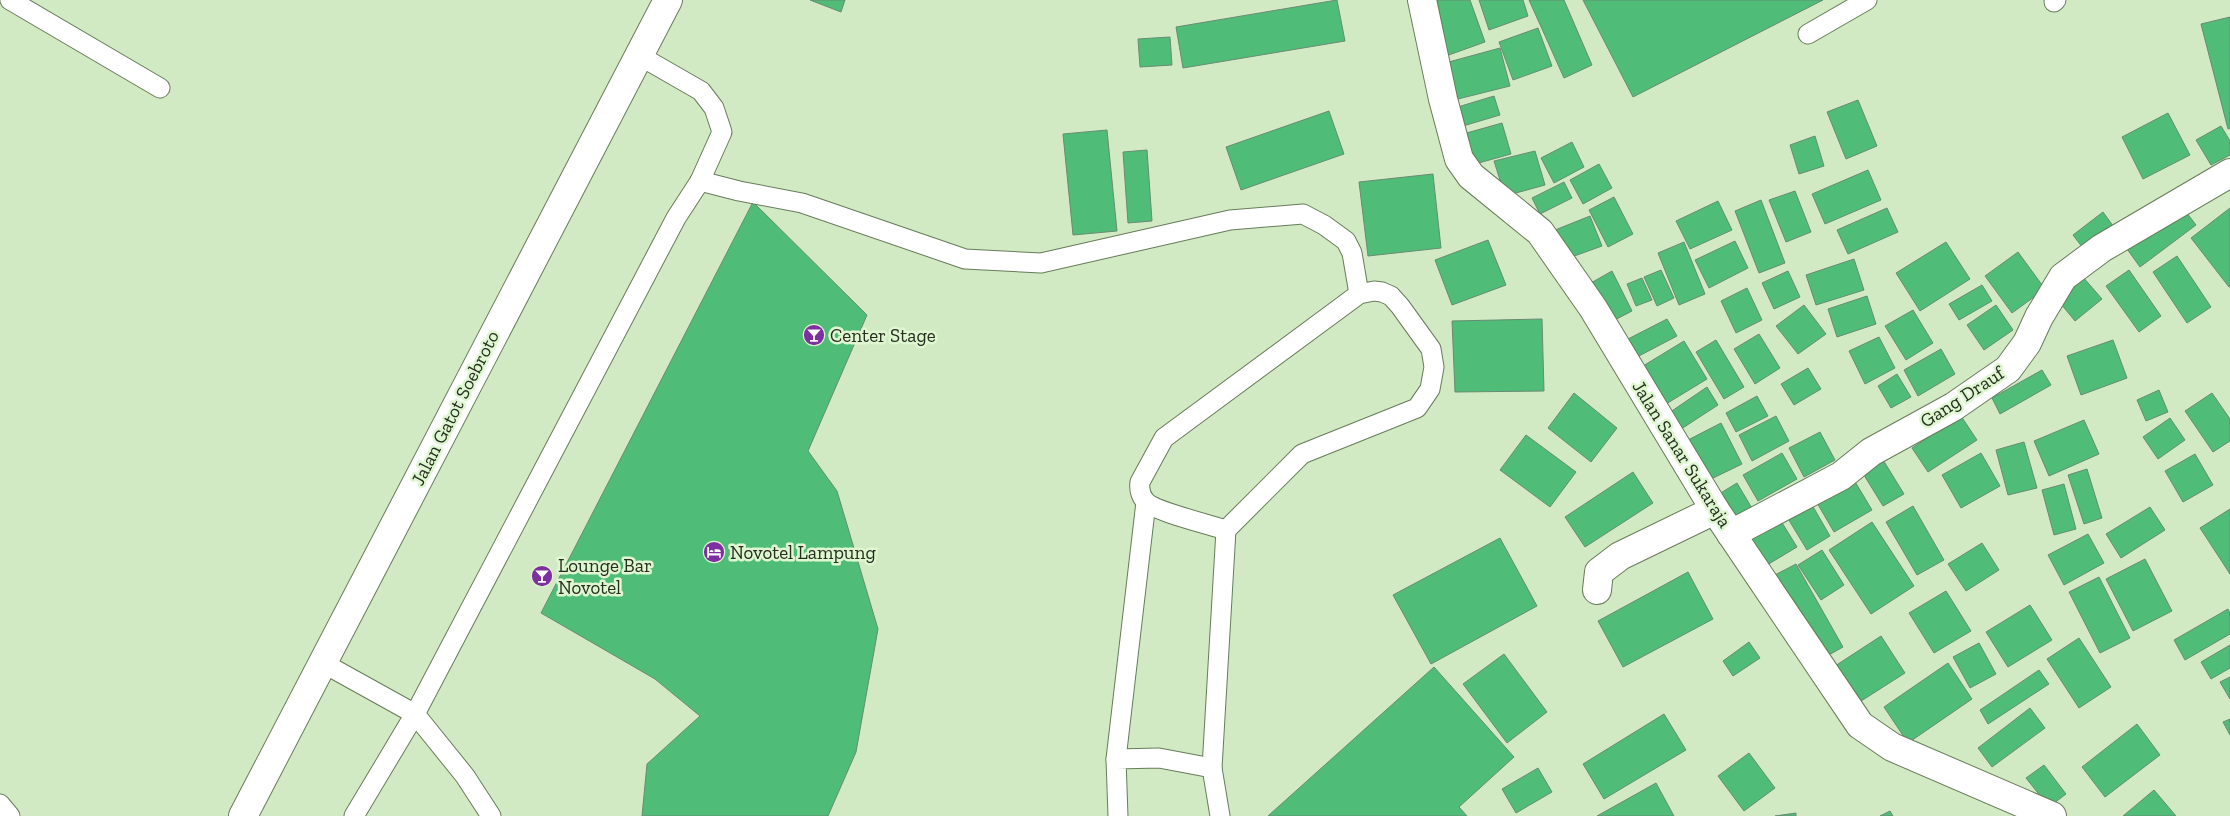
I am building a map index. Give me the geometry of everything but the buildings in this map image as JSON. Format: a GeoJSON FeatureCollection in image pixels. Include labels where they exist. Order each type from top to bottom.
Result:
{"type":"FeatureCollection","features":[{"type":"Feature","properties":{"kind":"street","name":"Jalan Gatot Soebroto"},"geometry":{"type":"LineString","coordinates":[[243,816],[668,0]]}},
{"type":"Feature","properties":{"kind":"street","name":"Jalan Sanar Sukaraja"},"geometry":{"type":"LineString","coordinates":[[1422,0],[1443,99],[1462,165],[1471,176],[1540,232],[1593,308],[1715,510],[1860,725],[1892,747],[2052,816]]}},
{"type":"Feature","properties":{"kind":"street","name":"Gang Drauf"},"geometry":{"type":"LineString","coordinates":[[1731,534],[1841,476],[1871,452],[1953,407],[2008,369],[2027,343],[2039,316],[2063,277],[2102,248],[2230,173]]}},
{"type":"Feature","properties":{"kind":"street"},"geometry":{"type":"LineString","coordinates":[[1597,590],[1599,572],[1620,556],[1715,510]]}},
{"type":"Feature","properties":{"kind":"lane"},"geometry":{"type":"LineString","coordinates":[[10,0],[160,88]]}},
{"type":"Feature","properties":{"kind":"lane"},"geometry":{"type":"LineString","coordinates":[[1808,34],[1868,0]]}},
{"type":"Feature","properties":{"kind":"lane"},"geometry":{"type":"LineString","coordinates":[[354,816],[415,714],[676,218],[700,181],[722,132],[714,108],[701,91],[640,56]]}},
{"type":"Feature","properties":{"kind":"lane"},"geometry":{"type":"LineString","coordinates":[[700,181],[739,191],[802,203],[965,259],[1041,263],[1230,220],[1303,214],[1324,225],[1346,241],[1352,253],[1359,294]]}},
{"type":"Feature","properties":{"kind":"lane"},"geometry":{"type":"LineString","coordinates":[[1118,816],[1116,759],[1146,502],[1139,489],[1140,482],[1164,438],[1359,294],[1374,291],[1382,292],[1391,296],[1400,306],[1431,349],[1434,367],[1430,389],[1417,408],[1302,454],[1226,530],[1212,768],[1220,816]]}},
{"type":"Feature","properties":{"kind":"lane"},"geometry":{"type":"LineString","coordinates":[[1146,502],[1161,509],[1226,530]]}},
{"type":"Feature","properties":{"kind":"lane"},"geometry":{"type":"LineString","coordinates":[[323,662],[415,714],[465,776],[491,816]]}},
{"type":"Feature","properties":{"kind":"lane"},"geometry":{"type":"LineString","coordinates":[[1116,759],[1159,758],[1212,768]]}},
{"type":"Feature","properties":{"kind":"lane"},"geometry":{"type":"LineString","coordinates":[[0,804],[10,816]]}},
{"type":"Feature","properties":{"kind":"place","name":"Center Stage"},"geometry":{"type":"Point","coordinates":[814,335]}},
{"type":"Feature","properties":{"kind":"place","name":"Novotel Lampung"},"geometry":{"type":"Point","coordinates":[714,552]}},
{"type":"Feature","properties":{"kind":"place","name":"Lounge Bar Novotel"},"geometry":{"type":"Point","coordinates":[542,576]}}]}
